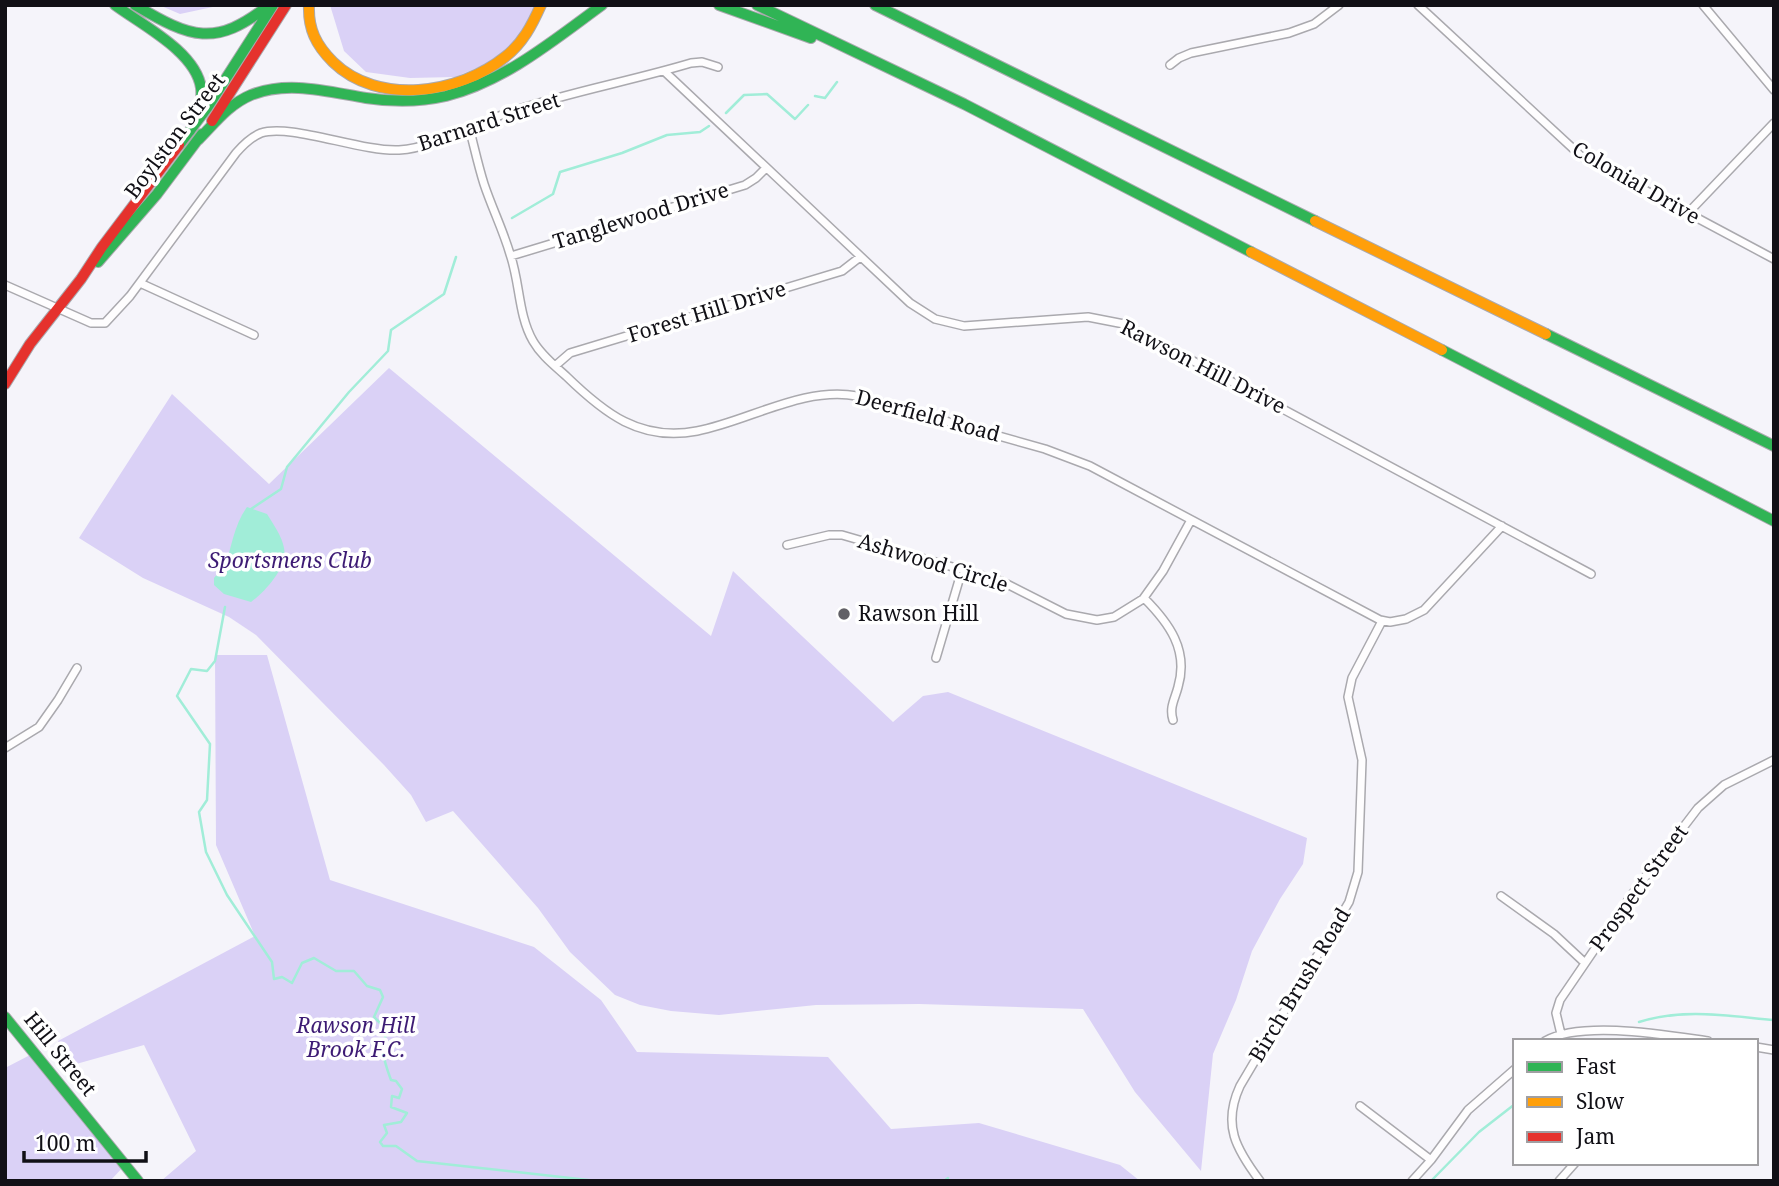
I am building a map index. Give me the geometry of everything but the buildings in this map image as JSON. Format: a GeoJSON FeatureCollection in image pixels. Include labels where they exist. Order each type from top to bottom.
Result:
{"type":"FeatureCollection","features":[{"type":"Feature","properties":{"kind":"main road"},"geometry":{"type":"LineString","coordinates":[[116,5],[180,51],[191,65],[201,88],[202,104],[200,114],[190,131]]}},
{"type":"Feature","properties":{"kind":"main road"},"geometry":{"type":"LineString","coordinates":[[135,5],[192,32],[212,35],[239,29],[271,5]]}},
{"type":"Feature","properties":{"kind":"main road","name":"Boylston Street"},"geometry":{"type":"LineString","coordinates":[[5,384],[30,344],[218,92],[271,5]]}},
{"type":"Feature","properties":{"kind":"main road","name":"Boylston Street"},"geometry":{"type":"LineString","coordinates":[[81,279],[107,254],[198,140],[238,83],[286,5]]}},
{"type":"Feature","properties":{"kind":"main road"},"geometry":{"type":"LineString","coordinates":[[309,5],[314,38],[334,65],[372,86],[401,90],[449,85],[485,71],[504,60],[529,35],[541,5]]}},
{"type":"Feature","properties":{"kind":"main road"},"geometry":{"type":"LineString","coordinates":[[198,140],[239,103],[265,91],[299,88],[406,101],[445,96],[475,87],[526,59],[601,5]]}},
{"type":"Feature","properties":{"kind":"main road"},"geometry":{"type":"LineString","coordinates":[[719,5],[845,52],[872,59]]}},
{"type":"Feature","properties":{"kind":"main road"},"geometry":{"type":"LineString","coordinates":[[757,5],[975,109],[1774,521]]}},
{"type":"Feature","properties":{"kind":"main road"},"geometry":{"type":"LineString","coordinates":[[875,5],[1774,446]]}},
{"type":"Feature","properties":{"kind":"main road","name":"Hill Street"},"geometry":{"type":"LineString","coordinates":[[5,1017],[138,1181]]}},
{"type":"Feature","properties":{"kind":"street"},"geometry":{"type":"LineString","coordinates":[[1170,65],[1186,54],[1306,27],[1339,5]]}},
{"type":"Feature","properties":{"kind":"street","name":"Colonial Drive"},"geometry":{"type":"LineString","coordinates":[[1418,5],[1581,156],[1774,259]]}},
{"type":"Feature","properties":{"kind":"street"},"geometry":{"type":"LineString","coordinates":[[1703,5],[1774,90]]}},
{"type":"Feature","properties":{"kind":"street","name":"Barnard Street"},"geometry":{"type":"LineString","coordinates":[[57,309],[92,323],[106,323],[117,313],[236,153],[257,135],[278,131],[371,148],[399,150],[423,145],[511,111],[697,62],[718,67]]}},
{"type":"Feature","properties":{"kind":"street","name":"Rawson Hill Drive"},"geometry":{"type":"LineString","coordinates":[[664,71],[860,257],[910,303],[926,314],[944,322],[974,326],[1088,317],[1129,326],[1591,574]]}},
{"type":"Feature","properties":{"kind":"street"},"geometry":{"type":"LineString","coordinates":[[1688,214],[1774,123]]}},
{"type":"Feature","properties":{"kind":"street","name":"Deerfield Road"},"geometry":{"type":"LineString","coordinates":[[469,127],[485,184],[511,256],[527,330],[538,349],[555,366],[590,399],[616,418],[644,429],[674,433],[702,430],[808,398],[835,393],[857,396],[1063,455],[1105,472],[1317,589],[1382,621]]}},
{"type":"Feature","properties":{"kind":"street","name":"Tanglewood Drive"},"geometry":{"type":"LineString","coordinates":[[511,256],[740,186],[752,181],[766,168]]}},
{"type":"Feature","properties":{"kind":"street","name":"Forest Hill Drive"},"geometry":{"type":"LineString","coordinates":[[555,366],[570,353],[845,270],[860,257]]}},
{"type":"Feature","properties":{"kind":"street"},"geometry":{"type":"LineString","coordinates":[[139,283],[254,335]]}},
{"type":"Feature","properties":{"kind":"street"},"geometry":{"type":"LineString","coordinates":[[5,285],[57,309]]}},
{"type":"Feature","properties":{"kind":"street","name":"Ashwood Circle"},"geometry":{"type":"LineString","coordinates":[[787,545],[829,535],[842,535],[1000,581],[1066,614],[1097,620],[1114,617],[1144,598],[1163,571],[1191,520]]}},
{"type":"Feature","properties":{"kind":"street"},"geometry":{"type":"LineString","coordinates":[[1382,621],[1409,618],[1424,610],[1502,526]]}},
{"type":"Feature","properties":{"kind":"street"},"geometry":{"type":"LineString","coordinates":[[936,658],[962,570]]}},
{"type":"Feature","properties":{"kind":"street"},"geometry":{"type":"LineString","coordinates":[[1144,598],[1165,619],[1178,646],[1181,669],[1171,708],[1173,720]]}},
{"type":"Feature","properties":{"kind":"street","name":"Birch Brush Road"},"geometry":{"type":"LineString","coordinates":[[1260,1181],[1241,1155],[1234,1136],[1231,1123],[1234,1100],[1355,888],[1362,766],[1349,689],[1382,621]]}},
{"type":"Feature","properties":{"kind":"street"},"geometry":{"type":"LineString","coordinates":[[5,748],[39,727],[76,668]]}},
{"type":"Feature","properties":{"kind":"street","name":"Prospect Street"},"geometry":{"type":"LineString","coordinates":[[1561,1034],[1556,1013],[1558,1005],[1651,868],[1706,799],[1734,779],[1774,760]]}},
{"type":"Feature","properties":{"kind":"street"},"geometry":{"type":"LineString","coordinates":[[1501,896],[1554,934],[1585,963]]}},
{"type":"Feature","properties":{"kind":"street"},"geometry":{"type":"LineString","coordinates":[[1550,1039],[1561,1034],[1597,1031],[1671,1039]]}},
{"type":"Feature","properties":{"kind":"street"},"geometry":{"type":"LineString","coordinates":[[1412,1181],[1468,1110],[1513,1071]]}},
{"type":"Feature","properties":{"kind":"street"},"geometry":{"type":"LineString","coordinates":[[1360,1106],[1431,1160]]}},
{"type":"Feature","properties":{"kind":"street"},"geometry":{"type":"LineString","coordinates":[[1559,1181],[1573,1165]]}},
{"type":"Feature","properties":{"kind":"green space"},"geometry":{"type":"Polygon","coordinates":[[[159,5],[222,5],[180,14],[159,5]]]}},
{"type":"Feature","properties":{"kind":"green space"},"geometry":{"type":"Polygon","coordinates":[[[330,5],[534,5],[534,10],[516,42],[486,64],[455,77],[410,78],[366,72],[344,51],[330,5]]]}},
{"type":"Feature","properties":{"kind":"green space","name":"Rawson Hill"},"geometry":{"type":"Polygon","coordinates":[[[389,368],[711,636],[733,571],[893,722],[923,696],[948,692],[1307,838],[1303,864],[1280,899],[1252,951],[1236,1000],[1213,1054],[1201,1171],[1135,1092],[1083,1009],[919,1004],[816,1005],[719,1015],[671,1011],[640,1005],[615,995],[570,952],[538,908],[453,811],[426,822],[411,795],[384,765],[256,635],[229,617],[143,578],[79,538],[172,394],[269,484],[389,368]]]}},
{"type":"Feature","properties":{"kind":"green space","name":"Rawson Hill Brook F.C."},"geometry":{"type":"Polygon","coordinates":[[[215,655],[267,655],[330,880],[534,947],[601,1000],[637,1052],[828,1057],[891,1129],[979,1123],[1120,1165],[1140,1181],[161,1181],[196,1151],[144,1045],[69,1066],[58,1041],[255,936],[216,845],[215,655]]]}},
{"type":"Feature","properties":{"kind":"green space"},"geometry":{"type":"Polygon","coordinates":[[[34,1053],[125,1165],[110,1181],[5,1181],[5,1068],[34,1053]]]}},
{"type":"Feature","properties":{"kind":"shaded area"},"geometry":{"type":"Polygon","coordinates":[[[247,507],[267,514],[284,548],[279,571],[269,586],[251,602],[224,594],[214,585],[214,578],[225,566],[236,528],[247,507]]]}},
{"type":"Feature","properties":{"kind":"waterway"},"geometry":{"type":"LineString","coordinates":[[815,96],[825,98],[837,82]]}},
{"type":"Feature","properties":{"kind":"waterway"},"geometry":{"type":"LineString","coordinates":[[726,113],[744,95],[767,94],[795,119],[808,105]]}},
{"type":"Feature","properties":{"kind":"waterway"},"geometry":{"type":"LineString","coordinates":[[512,218],[553,194],[560,172],[622,153],[667,135],[700,132],[709,126]]}},
{"type":"Feature","properties":{"kind":"waterway"},"geometry":{"type":"LineString","coordinates":[[251,509],[281,489],[287,467],[349,392],[388,351],[391,330],[444,294],[456,257]]}},
{"type":"Feature","properties":{"kind":"waterway"},"geometry":{"type":"LineString","coordinates":[[225,607],[215,661],[207,671],[191,669],[177,696],[210,744],[207,800],[199,812],[206,852],[227,895],[272,962],[274,979],[282,977],[292,983],[302,963],[314,958],[336,971],[354,971],[367,986],[380,990],[383,997],[374,1017],[380,1023],[389,1025],[383,1046],[384,1058],[391,1080],[396,1081],[402,1089],[399,1098],[392,1096],[391,1107],[407,1113],[401,1122],[384,1125],[387,1133],[380,1142],[383,1146],[396,1146],[417,1161],[597,1181]]}},
{"type":"Feature","properties":{"kind":"waterway"},"geometry":{"type":"LineString","coordinates":[[1639,1022],[1689,1014],[1774,1020]]}},
{"type":"Feature","properties":{"kind":"waterway"},"geometry":{"type":"LineString","coordinates":[[1431,1181],[1479,1132],[1513,1106]]}},
{"type":"Feature","properties":{"kind":"waterway"},"geometry":{"type":"LineString","coordinates":[[944,1181],[948,1178]]}},
{"type":"Feature","properties":{"kind":"traffic: fast"},"geometry":{"type":"LineString","coordinates":[[115,5],[179,51],[197,75],[201,100],[190,131]]}},
{"type":"Feature","properties":{"kind":"traffic: fast"},"geometry":{"type":"LineString","coordinates":[[135,5],[172,25],[203,34],[233,28],[269,5]]}},
{"type":"Feature","properties":{"kind":"traffic: fast"},"geometry":{"type":"LineString","coordinates":[[179,145],[207,108],[273,5]]}},
{"type":"Feature","properties":{"kind":"traffic: fast"},"geometry":{"type":"LineString","coordinates":[[198,140],[236,104],[251,95],[279,88],[406,101],[436,98],[468,89],[509,70],[602,5]]}},
{"type":"Feature","properties":{"kind":"traffic: fast"},"geometry":{"type":"LineString","coordinates":[[719,5],[811,38]]}},
{"type":"Feature","properties":{"kind":"traffic: fast"},"geometry":{"type":"LineString","coordinates":[[757,5],[964,104],[1251,252]]}},
{"type":"Feature","properties":{"kind":"traffic: fast"},"geometry":{"type":"LineString","coordinates":[[875,5],[1315,221]]}},
{"type":"Feature","properties":{"kind":"traffic: fast"},"geometry":{"type":"LineString","coordinates":[[98,262],[157,194],[202,134]]}},
{"type":"Feature","properties":{"kind":"traffic: fast"},"geometry":{"type":"LineString","coordinates":[[1546,334],[1774,446]]}},
{"type":"Feature","properties":{"kind":"traffic: fast"},"geometry":{"type":"LineString","coordinates":[[1442,350],[1774,521]]}},
{"type":"Feature","properties":{"kind":"traffic: fast"},"geometry":{"type":"LineString","coordinates":[[5,1017],[138,1181]]}},
{"type":"Feature","properties":{"kind":"traffic: slow"},"geometry":{"type":"LineString","coordinates":[[309,5],[314,36],[333,62],[351,76],[372,85],[395,90],[442,86],[465,80],[486,70],[517,46],[541,5]]}},
{"type":"Feature","properties":{"kind":"traffic: slow"},"geometry":{"type":"LineString","coordinates":[[1315,221],[1546,334]]}},
{"type":"Feature","properties":{"kind":"traffic: slow"},"geometry":{"type":"LineString","coordinates":[[1251,252],[1442,350]]}},
{"type":"Feature","properties":{"kind":"traffic: jam"},"geometry":{"type":"LineString","coordinates":[[212,121],[286,5]]}},
{"type":"Feature","properties":{"kind":"traffic: jam"},"geometry":{"type":"LineString","coordinates":[[5,384],[30,344],[179,145]]}},
{"type":"Feature","properties":{"kind":"place","name":"Rawson Hill"},"geometry":{"type":"Point","coordinates":[844,614]}},
{"type":"Feature","properties":{"kind":"park label","name":"Sportsmens Club"},"geometry":{"type":"Point","coordinates":[290,561]}}]}
